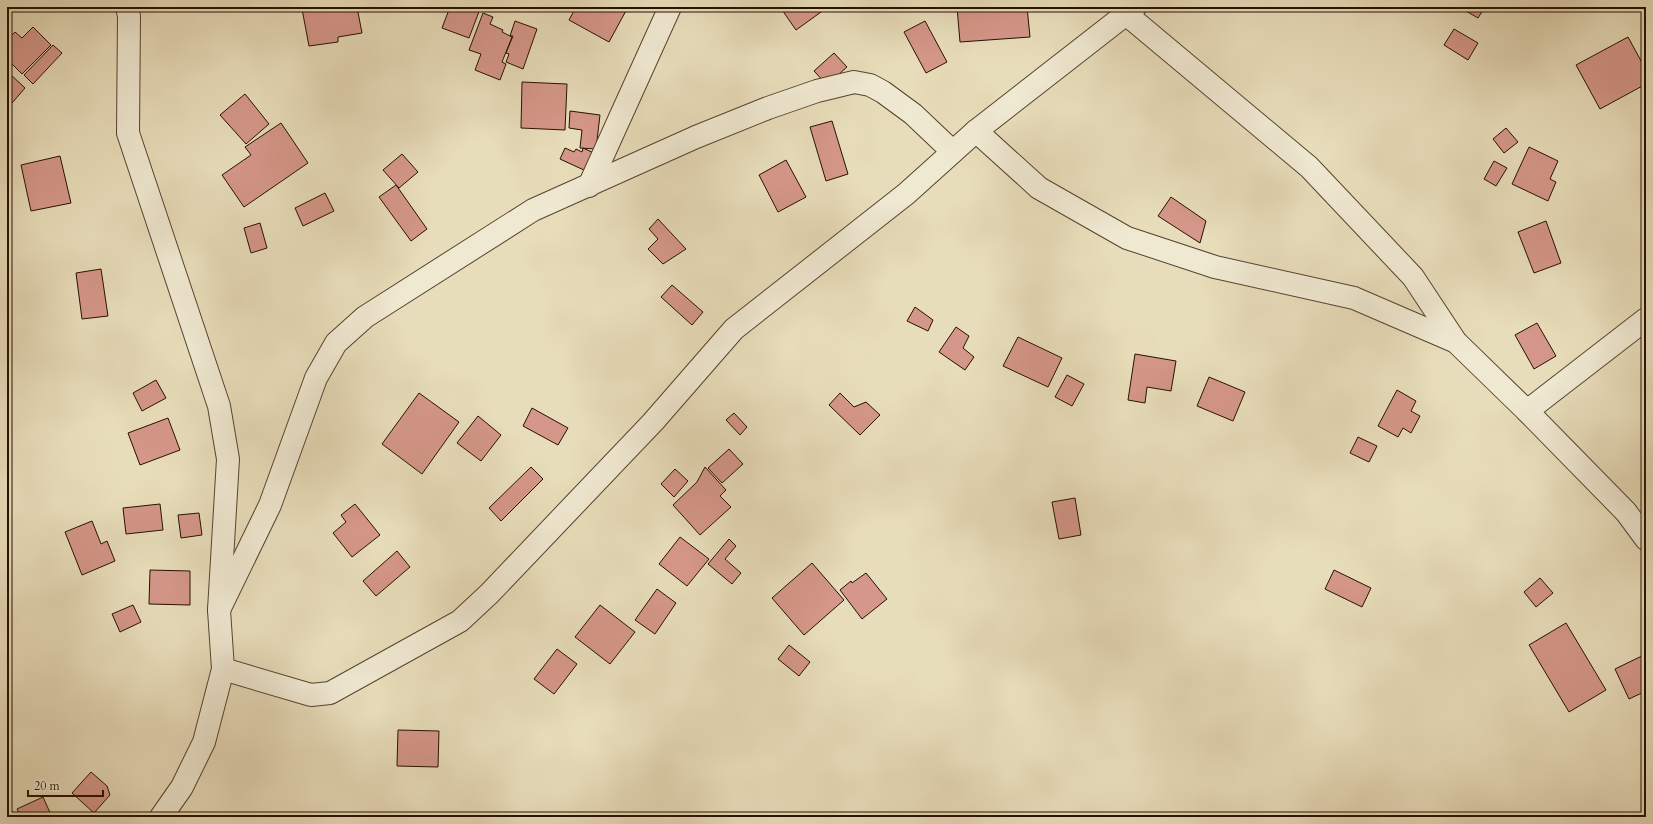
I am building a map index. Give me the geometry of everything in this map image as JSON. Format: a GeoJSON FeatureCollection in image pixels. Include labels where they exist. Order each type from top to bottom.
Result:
{"type":"FeatureCollection","features":[{"type":"Feature","properties":{"kind":"street"},"geometry":{"type":"LineString","coordinates":[[127,7],[129,16],[128,133],[219,406],[228,459],[219,610],[223,669],[204,742],[182,787],[161,817]]}},
{"type":"Feature","properties":{"kind":"street"},"geometry":{"type":"LineString","coordinates":[[589,186],[670,7]]}},
{"type":"Feature","properties":{"kind":"street"},"geometry":{"type":"LineString","coordinates":[[223,669],[311,695],[330,693],[460,621],[488,594],[653,422],[734,329],[906,194],[976,131],[1130,10],[1309,167],[1413,277],[1456,342],[1528,411],[1626,512],[1646,539]]}},
{"type":"Feature","properties":{"kind":"street"},"geometry":{"type":"LineString","coordinates":[[219,610],[270,504],[316,378],[336,343],[365,317],[533,210],[696,137],[768,108],[817,90],[854,82],[870,85],[883,92],[913,114],[952,151]]}},
{"type":"Feature","properties":{"kind":"street"},"geometry":{"type":"LineString","coordinates":[[976,131],[1039,188],[1127,238],[1215,267],[1354,298],[1456,342]]}},
{"type":"Feature","properties":{"kind":"street"},"geometry":{"type":"LineString","coordinates":[[1528,411],[1646,319]]}},
{"type":"Feature","properties":{"kind":"building"},"geometry":{"type":"Polygon","coordinates":[[[316,7],[357,7],[362,33],[338,37],[338,42],[309,46],[302,9],[316,7]]]}},
{"type":"Feature","properties":{"kind":"building"},"geometry":{"type":"Polygon","coordinates":[[[450,7],[474,7],[480,9],[469,38],[442,28],[450,7]]]}},
{"type":"Feature","properties":{"kind":"building"},"geometry":{"type":"Polygon","coordinates":[[[576,7],[628,7],[609,42],[569,20],[576,7]]]}},
{"type":"Feature","properties":{"kind":"building"},"geometry":{"type":"Polygon","coordinates":[[[780,7],[828,7],[796,30],[780,7]]]}},
{"type":"Feature","properties":{"kind":"building"},"geometry":{"type":"Polygon","coordinates":[[[957,7],[1027,7],[1030,37],[960,42],[957,7]]]}},
{"type":"Feature","properties":{"kind":"building"},"geometry":{"type":"Polygon","coordinates":[[[1459,7],[1485,7],[1478,18],[1459,7]]]}},
{"type":"Feature","properties":{"kind":"building"},"geometry":{"type":"Polygon","coordinates":[[[483,13],[493,17],[490,24],[503,30],[502,32],[512,37],[502,62],[506,64],[500,80],[475,70],[481,54],[469,50],[483,13]]]}},
{"type":"Feature","properties":{"kind":"building"},"geometry":{"type":"Polygon","coordinates":[[[515,21],[537,29],[523,69],[506,62],[509,54],[506,53],[513,36],[510,36],[515,21]]]}},
{"type":"Feature","properties":{"kind":"building"},"geometry":{"type":"Polygon","coordinates":[[[925,21],[947,62],[926,73],[904,32],[925,21]]]}},
{"type":"Feature","properties":{"kind":"building"},"geometry":{"type":"Polygon","coordinates":[[[33,27],[51,45],[22,74],[7,59],[7,40],[15,32],[22,38],[33,27]]]}},
{"type":"Feature","properties":{"kind":"building"},"geometry":{"type":"Polygon","coordinates":[[[1454,29],[1478,43],[1468,60],[1444,45],[1454,29]]]}},
{"type":"Feature","properties":{"kind":"building"},"geometry":{"type":"Polygon","coordinates":[[[1628,37],[1646,70],[1646,84],[1600,109],[1576,65],[1628,37]]]}},
{"type":"Feature","properties":{"kind":"building"},"geometry":{"type":"Polygon","coordinates":[[[53,45],[62,53],[33,84],[24,75],[53,45]]]}},
{"type":"Feature","properties":{"kind":"building"},"geometry":{"type":"Polygon","coordinates":[[[834,53],[847,67],[827,85],[814,71],[834,53]]]}},
{"type":"Feature","properties":{"kind":"building"},"geometry":{"type":"Polygon","coordinates":[[[9,73],[25,88],[12,103],[7,99],[7,75],[9,73]]]}},
{"type":"Feature","properties":{"kind":"building"},"geometry":{"type":"Polygon","coordinates":[[[522,82],[567,84],[565,130],[521,128],[522,82]]]}},
{"type":"Feature","properties":{"kind":"building"},"geometry":{"type":"Polygon","coordinates":[[[245,94],[269,124],[246,144],[220,115],[245,94]]]}},
{"type":"Feature","properties":{"kind":"building"},"geometry":{"type":"Polygon","coordinates":[[[570,111],[600,115],[596,149],[580,148],[582,130],[569,128],[570,111]]]}},
{"type":"Feature","properties":{"kind":"building"},"geometry":{"type":"Polygon","coordinates":[[[832,121],[848,174],[826,181],[810,127],[832,121]]]}},
{"type":"Feature","properties":{"kind":"building"},"geometry":{"type":"Polygon","coordinates":[[[281,123],[308,163],[244,207],[222,175],[251,155],[245,147],[281,123]]]}},
{"type":"Feature","properties":{"kind":"building"},"geometry":{"type":"Polygon","coordinates":[[[1506,128],[1518,142],[1504,153],[1493,139],[1506,128]]]}},
{"type":"Feature","properties":{"kind":"building"},"geometry":{"type":"Polygon","coordinates":[[[1529,147],[1558,161],[1550,179],[1556,182],[1548,201],[1512,184],[1529,147]]]}},
{"type":"Feature","properties":{"kind":"building"},"geometry":{"type":"Polygon","coordinates":[[[565,148],[574,152],[576,149],[582,152],[583,148],[594,153],[586,171],[560,159],[565,148]]]}},
{"type":"Feature","properties":{"kind":"building"},"geometry":{"type":"Polygon","coordinates":[[[402,154],[418,172],[399,188],[383,170],[402,154]]]}},
{"type":"Feature","properties":{"kind":"building"},"geometry":{"type":"Polygon","coordinates":[[[60,156],[71,203],[31,211],[21,165],[60,156]]]}},
{"type":"Feature","properties":{"kind":"building"},"geometry":{"type":"Polygon","coordinates":[[[786,160],[806,197],[778,212],[759,175],[786,160]]]}},
{"type":"Feature","properties":{"kind":"building"},"geometry":{"type":"Polygon","coordinates":[[[1494,161],[1507,168],[1496,186],[1484,179],[1494,161]]]}},
{"type":"Feature","properties":{"kind":"building"},"geometry":{"type":"Polygon","coordinates":[[[396,185],[427,229],[411,241],[379,197],[396,185]]]}},
{"type":"Feature","properties":{"kind":"building"},"geometry":{"type":"Polygon","coordinates":[[[325,193],[334,211],[303,226],[295,208],[325,193]]]}},
{"type":"Feature","properties":{"kind":"building"},"geometry":{"type":"Polygon","coordinates":[[[1171,197],[1206,221],[1200,243],[1158,216],[1171,197]]]}},
{"type":"Feature","properties":{"kind":"building"},"geometry":{"type":"Polygon","coordinates":[[[658,219],[686,249],[663,264],[648,249],[658,239],[649,229],[658,219]]]}},
{"type":"Feature","properties":{"kind":"building"},"geometry":{"type":"Polygon","coordinates":[[[1546,221],[1561,263],[1534,273],[1518,232],[1546,221]]]}},
{"type":"Feature","properties":{"kind":"building"},"geometry":{"type":"Polygon","coordinates":[[[260,223],[267,248],[251,253],[244,228],[260,223]]]}},
{"type":"Feature","properties":{"kind":"building"},"geometry":{"type":"Polygon","coordinates":[[[101,269],[108,316],[82,319],[76,273],[101,269]]]}},
{"type":"Feature","properties":{"kind":"building"},"geometry":{"type":"Polygon","coordinates":[[[672,285],[703,312],[692,325],[661,297],[672,285]]]}},
{"type":"Feature","properties":{"kind":"building"},"geometry":{"type":"Polygon","coordinates":[[[915,307],[933,320],[928,331],[907,321],[915,307]]]}},
{"type":"Feature","properties":{"kind":"building"},"geometry":{"type":"Polygon","coordinates":[[[1537,323],[1556,356],[1534,369],[1515,335],[1537,323]]]}},
{"type":"Feature","properties":{"kind":"building"},"geometry":{"type":"Polygon","coordinates":[[[956,327],[969,336],[963,348],[974,357],[965,370],[939,352],[956,327]]]}},
{"type":"Feature","properties":{"kind":"building"},"geometry":{"type":"Polygon","coordinates":[[[1018,337],[1062,358],[1048,387],[1003,366],[1018,337]]]}},
{"type":"Feature","properties":{"kind":"building"},"geometry":{"type":"Polygon","coordinates":[[[1135,354],[1176,361],[1171,391],[1147,387],[1145,403],[1128,400],[1135,354]]]}},
{"type":"Feature","properties":{"kind":"building"},"geometry":{"type":"Polygon","coordinates":[[[1067,375],[1084,384],[1072,406],[1055,397],[1067,375]]]}},
{"type":"Feature","properties":{"kind":"building"},"geometry":{"type":"Polygon","coordinates":[[[1209,377],[1245,392],[1233,421],[1197,406],[1209,377]]]}},
{"type":"Feature","properties":{"kind":"building"},"geometry":{"type":"Polygon","coordinates":[[[156,380],[166,398],[142,411],[133,393],[156,380]]]}},
{"type":"Feature","properties":{"kind":"building"},"geometry":{"type":"Polygon","coordinates":[[[1397,390],[1416,401],[1411,411],[1420,416],[1411,433],[1403,428],[1398,437],[1378,426],[1397,390]]]}},
{"type":"Feature","properties":{"kind":"building"},"geometry":{"type":"Polygon","coordinates":[[[419,393],[459,422],[422,474],[382,444],[419,393]]]}},
{"type":"Feature","properties":{"kind":"building"},"geometry":{"type":"Polygon","coordinates":[[[840,393],[854,407],[866,402],[880,415],[860,435],[829,405],[840,393]]]}},
{"type":"Feature","properties":{"kind":"building"},"geometry":{"type":"Polygon","coordinates":[[[532,408],[568,428],[558,445],[523,426],[532,408]]]}},
{"type":"Feature","properties":{"kind":"building"},"geometry":{"type":"Polygon","coordinates":[[[734,413],[747,427],[740,435],[726,420],[734,413]]]}},
{"type":"Feature","properties":{"kind":"building"},"geometry":{"type":"Polygon","coordinates":[[[478,416],[501,435],[481,461],[457,443],[478,416]]]}},
{"type":"Feature","properties":{"kind":"building"},"geometry":{"type":"Polygon","coordinates":[[[168,418],[180,450],[140,465],[128,433],[168,418]]]}},
{"type":"Feature","properties":{"kind":"building"},"geometry":{"type":"Polygon","coordinates":[[[1358,437],[1377,446],[1369,462],[1350,453],[1358,437]]]}},
{"type":"Feature","properties":{"kind":"building"},"geometry":{"type":"Polygon","coordinates":[[[729,449],[743,464],[722,483],[708,468],[729,449]]]}},
{"type":"Feature","properties":{"kind":"building"},"geometry":{"type":"Polygon","coordinates":[[[531,467],[543,479],[501,521],[489,508],[531,467]]]}},
{"type":"Feature","properties":{"kind":"building"},"geometry":{"type":"Polygon","coordinates":[[[705,467],[726,490],[720,496],[731,507],[700,535],[673,505],[697,482],[705,467]]]}},
{"type":"Feature","properties":{"kind":"building"},"geometry":{"type":"Polygon","coordinates":[[[675,469],[688,481],[674,497],[661,484],[675,469]]]}},
{"type":"Feature","properties":{"kind":"building"},"geometry":{"type":"Polygon","coordinates":[[[1075,498],[1081,535],[1059,539],[1052,502],[1075,498]]]}},
{"type":"Feature","properties":{"kind":"building"},"geometry":{"type":"Polygon","coordinates":[[[160,504],[163,530],[126,534],[123,508],[160,504]]]}},
{"type":"Feature","properties":{"kind":"building"},"geometry":{"type":"Polygon","coordinates":[[[355,504],[380,535],[352,557],[333,533],[346,522],[341,515],[355,504]]]}},
{"type":"Feature","properties":{"kind":"building"},"geometry":{"type":"Polygon","coordinates":[[[199,513],[202,535],[181,538],[178,515],[199,513]]]}},
{"type":"Feature","properties":{"kind":"building"},"geometry":{"type":"Polygon","coordinates":[[[92,521],[101,544],[107,541],[115,561],[82,575],[65,532],[92,521]]]}},
{"type":"Feature","properties":{"kind":"building"},"geometry":{"type":"Polygon","coordinates":[[[680,537],[709,559],[687,586],[659,564],[680,537]]]}},
{"type":"Feature","properties":{"kind":"building"},"geometry":{"type":"Polygon","coordinates":[[[729,539],[736,546],[725,559],[741,573],[732,584],[708,564],[729,539]]]}},
{"type":"Feature","properties":{"kind":"building"},"geometry":{"type":"Polygon","coordinates":[[[397,551],[410,567],[376,596],[363,581],[397,551]]]}},
{"type":"Feature","properties":{"kind":"building"},"geometry":{"type":"Polygon","coordinates":[[[812,563],[844,600],[804,635],[772,598],[812,563]]]}},
{"type":"Feature","properties":{"kind":"building"},"geometry":{"type":"Polygon","coordinates":[[[150,570],[190,571],[190,605],[149,604],[150,570]]]}},
{"type":"Feature","properties":{"kind":"building"},"geometry":{"type":"Polygon","coordinates":[[[1334,570],[1371,588],[1362,607],[1325,589],[1334,570]]]}},
{"type":"Feature","properties":{"kind":"building"},"geometry":{"type":"Polygon","coordinates":[[[866,573],[887,599],[862,619],[840,590],[851,581],[852,583],[866,573]]]}},
{"type":"Feature","properties":{"kind":"building"},"geometry":{"type":"Polygon","coordinates":[[[1540,578],[1553,593],[1536,607],[1524,592],[1540,578]]]}},
{"type":"Feature","properties":{"kind":"building"},"geometry":{"type":"Polygon","coordinates":[[[657,589],[676,603],[655,634],[635,620],[657,589]]]}},
{"type":"Feature","properties":{"kind":"building"},"geometry":{"type":"Polygon","coordinates":[[[133,605],[141,622],[120,632],[112,614],[133,605]]]}},
{"type":"Feature","properties":{"kind":"building"},"geometry":{"type":"Polygon","coordinates":[[[600,605],[635,632],[610,664],[575,637],[600,605]]]}},
{"type":"Feature","properties":{"kind":"building"},"geometry":{"type":"Polygon","coordinates":[[[1566,623],[1606,690],[1569,712],[1529,645],[1566,623]]]}},
{"type":"Feature","properties":{"kind":"building"},"geometry":{"type":"Polygon","coordinates":[[[789,645],[810,662],[799,676],[778,659],[789,645]]]}},
{"type":"Feature","properties":{"kind":"building"},"geometry":{"type":"Polygon","coordinates":[[[557,649],[577,664],[554,694],[534,679],[557,649]]]}},
{"type":"Feature","properties":{"kind":"building"},"geometry":{"type":"Polygon","coordinates":[[[1646,654],[1646,691],[1629,699],[1615,669],[1646,654]]]}},
{"type":"Feature","properties":{"kind":"building"},"geometry":{"type":"Polygon","coordinates":[[[398,730],[439,731],[438,767],[397,766],[398,730]]]}},
{"type":"Feature","properties":{"kind":"building"},"geometry":{"type":"Polygon","coordinates":[[[91,772],[107,786],[110,795],[94,813],[72,793],[91,772]]]}},
{"type":"Feature","properties":{"kind":"building"},"geometry":{"type":"Polygon","coordinates":[[[43,797],[52,817],[21,817],[17,809],[43,797]]]}}]}
